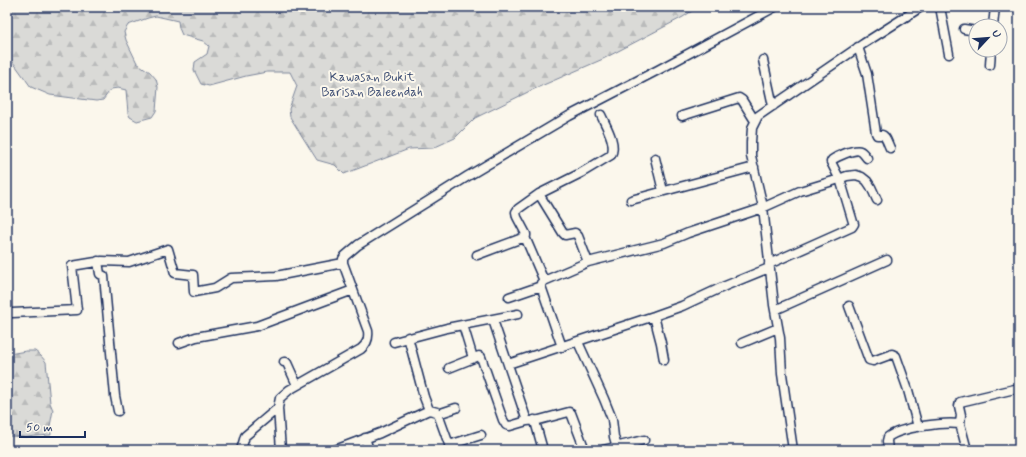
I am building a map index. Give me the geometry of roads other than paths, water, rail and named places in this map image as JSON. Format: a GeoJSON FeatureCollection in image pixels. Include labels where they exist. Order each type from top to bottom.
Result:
{"type":"FeatureCollection","features":[{"type":"Feature","properties":{"kind":"street"},"geometry":{"type":"LineString","coordinates":[[281,450],[278,408],[280,398],[297,385],[365,346],[369,338],[368,331],[343,263],[345,256],[358,245],[468,176],[569,116],[775,7]]}},
{"type":"Feature","properties":{"kind":"street"},"geometry":{"type":"LineString","coordinates":[[793,450],[782,374],[780,338],[761,208],[751,156],[752,128],[758,116],[921,7]]}},
{"type":"Feature","properties":{"kind":"street"},"geometry":{"type":"LineString","coordinates":[[940,7],[949,54]]}},
{"type":"Feature","properties":{"kind":"street"},"geometry":{"type":"LineString","coordinates":[[994,18],[995,7]]}},
{"type":"Feature","properties":{"kind":"street"},"geometry":{"type":"LineString","coordinates":[[964,29],[968,30]]}},
{"type":"Feature","properties":{"kind":"street"},"geometry":{"type":"LineString","coordinates":[[858,48],[867,74],[877,135],[884,136],[890,148]]}},
{"type":"Feature","properties":{"kind":"street"},"geometry":{"type":"LineString","coordinates":[[990,58],[990,65]]}},
{"type":"Feature","properties":{"kind":"street"},"geometry":{"type":"LineString","coordinates":[[763,60],[773,106]]}},
{"type":"Feature","properties":{"kind":"street"},"geometry":{"type":"LineString","coordinates":[[682,116],[739,98],[742,100],[755,121]]}},
{"type":"Feature","properties":{"kind":"street"},"geometry":{"type":"LineString","coordinates":[[562,347],[525,237],[526,235],[516,212],[539,194],[581,173],[611,155],[613,149],[611,139],[601,115]]}},
{"type":"Feature","properties":{"kind":"street"},"geometry":{"type":"LineString","coordinates":[[508,364],[578,342],[682,306],[852,227],[854,222],[841,183],[831,162],[833,159],[855,150],[860,151],[867,158]]}},
{"type":"Feature","properties":{"kind":"street"},"geometry":{"type":"LineString","coordinates":[[655,158],[663,191]]}},
{"type":"Feature","properties":{"kind":"street"},"geometry":{"type":"LineString","coordinates":[[631,200],[754,167]]}},
{"type":"Feature","properties":{"kind":"street"},"geometry":{"type":"LineString","coordinates":[[509,297],[542,284],[588,262],[664,243],[681,235],[761,208],[800,191],[841,183],[847,176],[856,175],[862,177],[871,187],[877,200]]}},
{"type":"Feature","properties":{"kind":"street"},"geometry":{"type":"LineString","coordinates":[[539,194],[563,233],[565,235],[575,233],[578,236],[588,262]]}},
{"type":"Feature","properties":{"kind":"street"},"geometry":{"type":"LineString","coordinates":[[477,255],[525,237]]}},
{"type":"Feature","properties":{"kind":"street"},"geometry":{"type":"LineString","coordinates":[[12,313],[77,310],[72,266],[102,260],[129,262],[168,249],[174,273],[193,275],[194,292],[215,288],[231,278],[276,276],[343,263]]}},
{"type":"Feature","properties":{"kind":"street"},"geometry":{"type":"LineString","coordinates":[[775,310],[887,260]]}},
{"type":"Feature","properties":{"kind":"street"},"geometry":{"type":"LineString","coordinates":[[98,261],[100,274],[104,276],[115,396],[118,412]]}},
{"type":"Feature","properties":{"kind":"street"},"geometry":{"type":"LineString","coordinates":[[179,343],[196,337],[258,326],[353,290]]}},
{"type":"Feature","properties":{"kind":"street"},"geometry":{"type":"LineString","coordinates":[[849,306],[869,360],[872,361],[895,354],[908,390],[918,428]]}},
{"type":"Feature","properties":{"kind":"street"},"geometry":{"type":"LineString","coordinates":[[394,342],[408,337],[518,314]]}},
{"type":"Feature","properties":{"kind":"street"},"geometry":{"type":"LineString","coordinates":[[654,316],[664,360]]}},
{"type":"Feature","properties":{"kind":"street"},"geometry":{"type":"LineString","coordinates":[[493,320],[508,364],[530,420],[536,425],[543,450]]}},
{"type":"Feature","properties":{"kind":"street"},"geometry":{"type":"LineString","coordinates":[[463,325],[472,358]]}},
{"type":"Feature","properties":{"kind":"street"},"geometry":{"type":"LineString","coordinates":[[742,343],[778,328]]}},
{"type":"Feature","properties":{"kind":"street"},"geometry":{"type":"LineString","coordinates":[[408,337],[424,397],[429,410]]}},
{"type":"Feature","properties":{"kind":"street"},"geometry":{"type":"LineString","coordinates":[[578,342],[612,419],[617,447]]}},
{"type":"Feature","properties":{"kind":"street"},"geometry":{"type":"LineString","coordinates":[[449,368],[479,356],[482,358],[506,425],[510,426],[530,420],[539,420],[568,412],[571,413],[585,450]]}},
{"type":"Feature","properties":{"kind":"street"},"geometry":{"type":"LineString","coordinates":[[284,362],[287,363],[297,385]]}},
{"type":"Feature","properties":{"kind":"street"},"geometry":{"type":"LineString","coordinates":[[968,450],[960,424],[960,402],[1019,388]]}},
{"type":"Feature","properties":{"kind":"street"},"geometry":{"type":"LineString","coordinates":[[241,450],[245,436],[278,408]]}},
{"type":"Feature","properties":{"kind":"street"},"geometry":{"type":"LineString","coordinates":[[438,414],[456,408]]}},
{"type":"Feature","properties":{"kind":"street"},"geometry":{"type":"LineString","coordinates":[[335,450],[380,433],[429,410],[438,414],[450,448],[481,435]]}},
{"type":"Feature","properties":{"kind":"street"},"geometry":{"type":"LineString","coordinates":[[888,450],[888,437],[898,432],[952,423],[960,424]]}},
{"type":"Feature","properties":{"kind":"street"},"geometry":{"type":"LineString","coordinates":[[365,438],[369,450]]}},
{"type":"Feature","properties":{"kind":"street"},"geometry":{"type":"LineString","coordinates":[[603,450],[644,440]]}},
{"type":"Feature","properties":{"kind":"park label","name":"Kawasan Bukit Barisan Baleendah"},"geometry":{"type":"Point","coordinates":[372,84]}}]}
